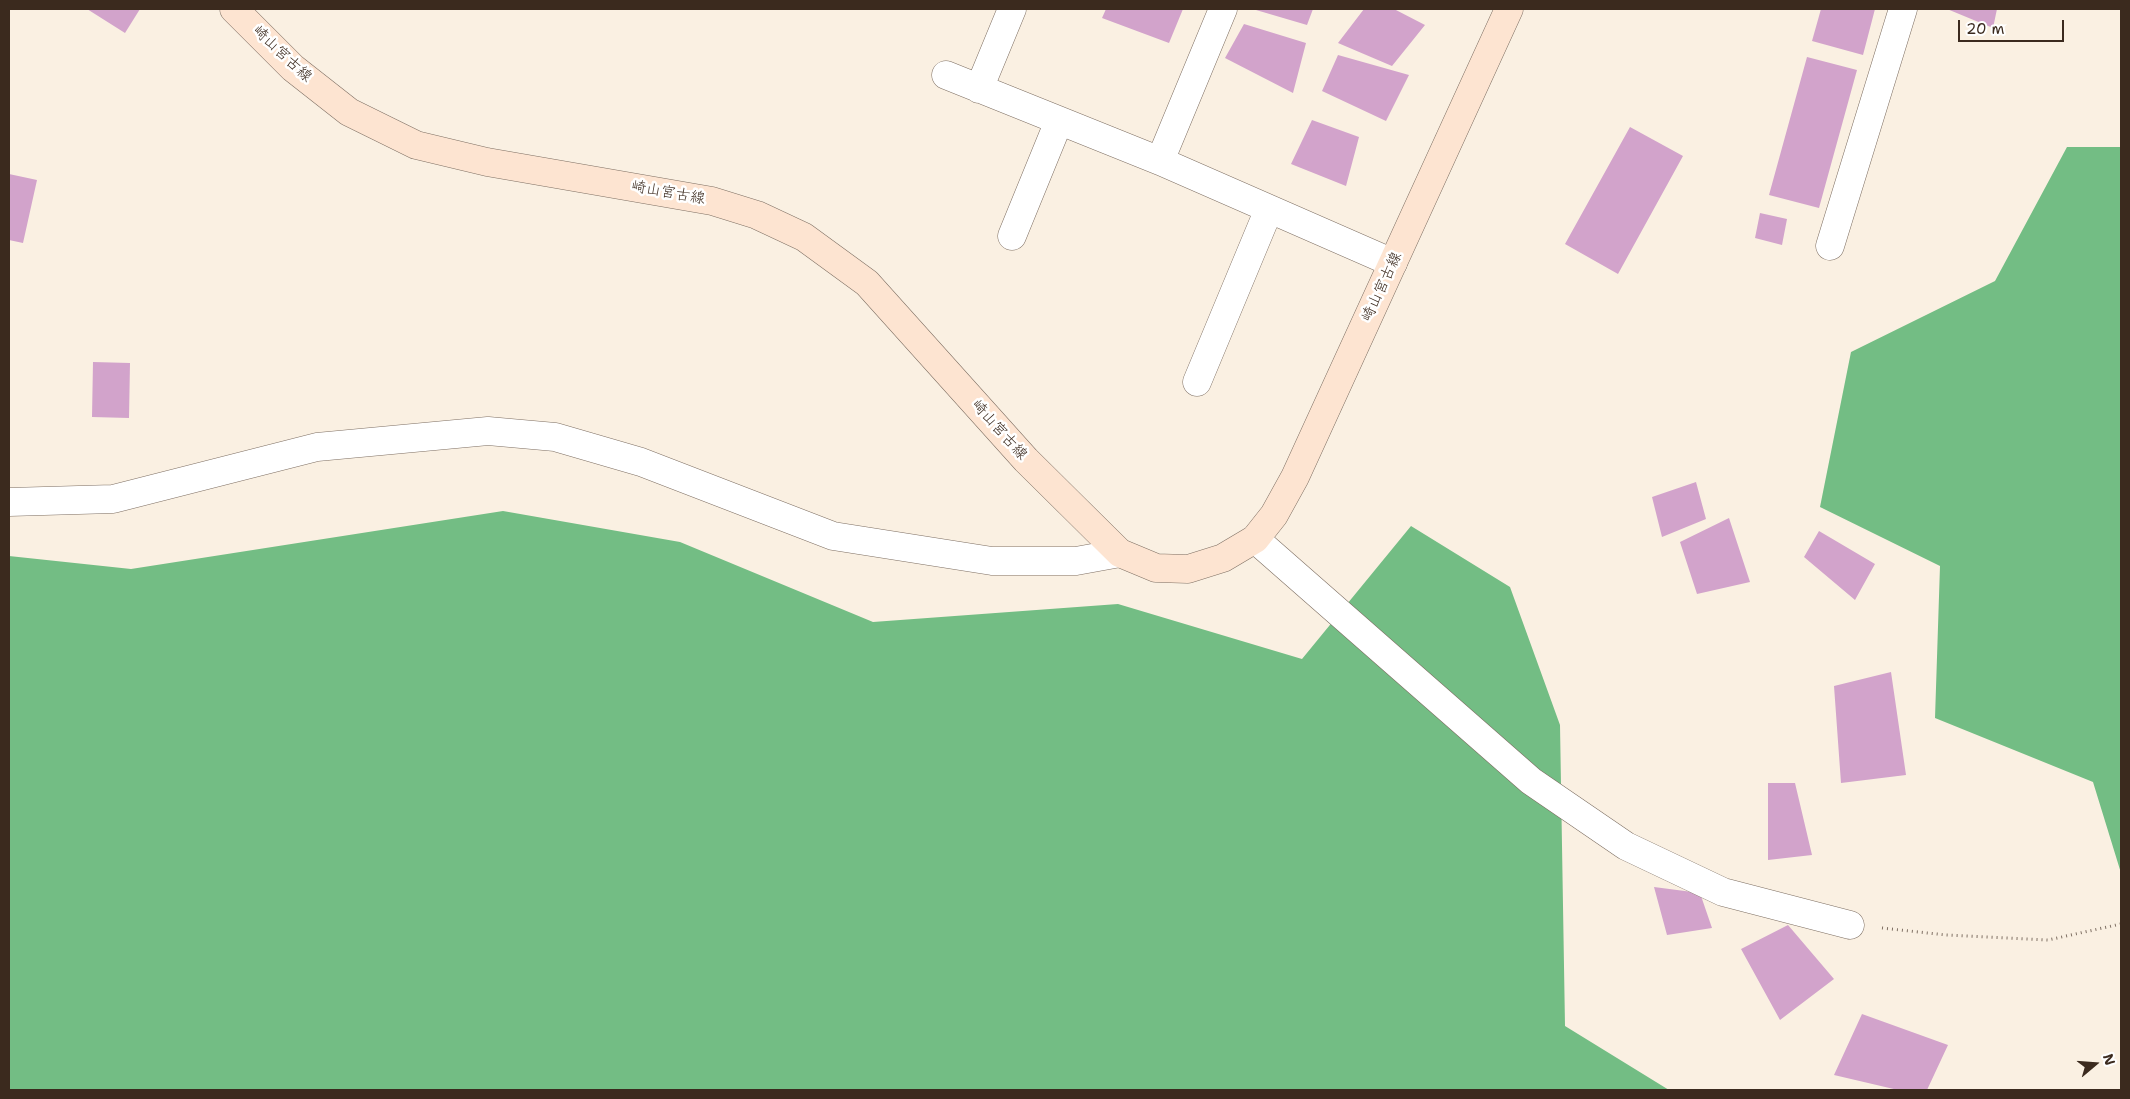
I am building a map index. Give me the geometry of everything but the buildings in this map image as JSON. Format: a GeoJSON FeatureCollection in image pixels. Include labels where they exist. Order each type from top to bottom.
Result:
{"type":"FeatureCollection","features":[{"type":"Feature","properties":{"kind":"main road","name":"崎山宮古線"},"geometry":{"type":"LineString","coordinates":[[234,9],[293,68],[349,112],[416,145],[487,162],[712,201],[757,215],[804,237],[867,283],[1026,460],[1120,553],[1156,568],[1188,569],[1223,558],[1255,539],[1274,515],[1295,477],[1509,9]]}},
{"type":"Feature","properties":{"kind":"street"},"geometry":{"type":"LineString","coordinates":[[979,88],[1012,9]]}},
{"type":"Feature","properties":{"kind":"street"},"geometry":{"type":"LineString","coordinates":[[1160,162],[1223,9]]}},
{"type":"Feature","properties":{"kind":"street"},"geometry":{"type":"LineString","coordinates":[[1830,246],[1903,9]]}},
{"type":"Feature","properties":{"kind":"street"},"geometry":{"type":"LineString","coordinates":[[946,75],[1160,162],[1393,263]]}},
{"type":"Feature","properties":{"kind":"street"},"geometry":{"type":"LineString","coordinates":[[1012,236],[1059,121]]}},
{"type":"Feature","properties":{"kind":"street"},"geometry":{"type":"LineString","coordinates":[[1197,382],[1269,209]]}},
{"type":"Feature","properties":{"kind":"street"},"geometry":{"type":"LineString","coordinates":[[9,502],[113,499],[316,446],[488,431],[554,437],[641,462],[833,536],[992,561],[1076,561],[1120,553]]}},
{"type":"Feature","properties":{"kind":"street"},"geometry":{"type":"LineString","coordinates":[[1255,539],[1531,781],[1626,846],[1724,892],[1850,925]]}},
{"type":"Feature","properties":{"kind":"path"},"geometry":{"type":"LineString","coordinates":[[1850,925],[1946,935],[2048,940],[2121,924]]}},
{"type":"Feature","properties":{"kind":"green space"},"geometry":{"type":"Polygon","coordinates":[[[2067,147],[2121,147],[2121,873],[2093,782],[1935,718],[1940,566],[1820,507],[1851,352],[1995,281],[2067,147]]]}},
{"type":"Feature","properties":{"kind":"green space"},"geometry":{"type":"Polygon","coordinates":[[[503,511],[680,542],[873,622],[1118,604],[1302,659],[1411,526],[1510,587],[1560,725],[1565,1026],[1669,1090],[9,1090],[9,556],[131,569],[503,511]]]}}]}
